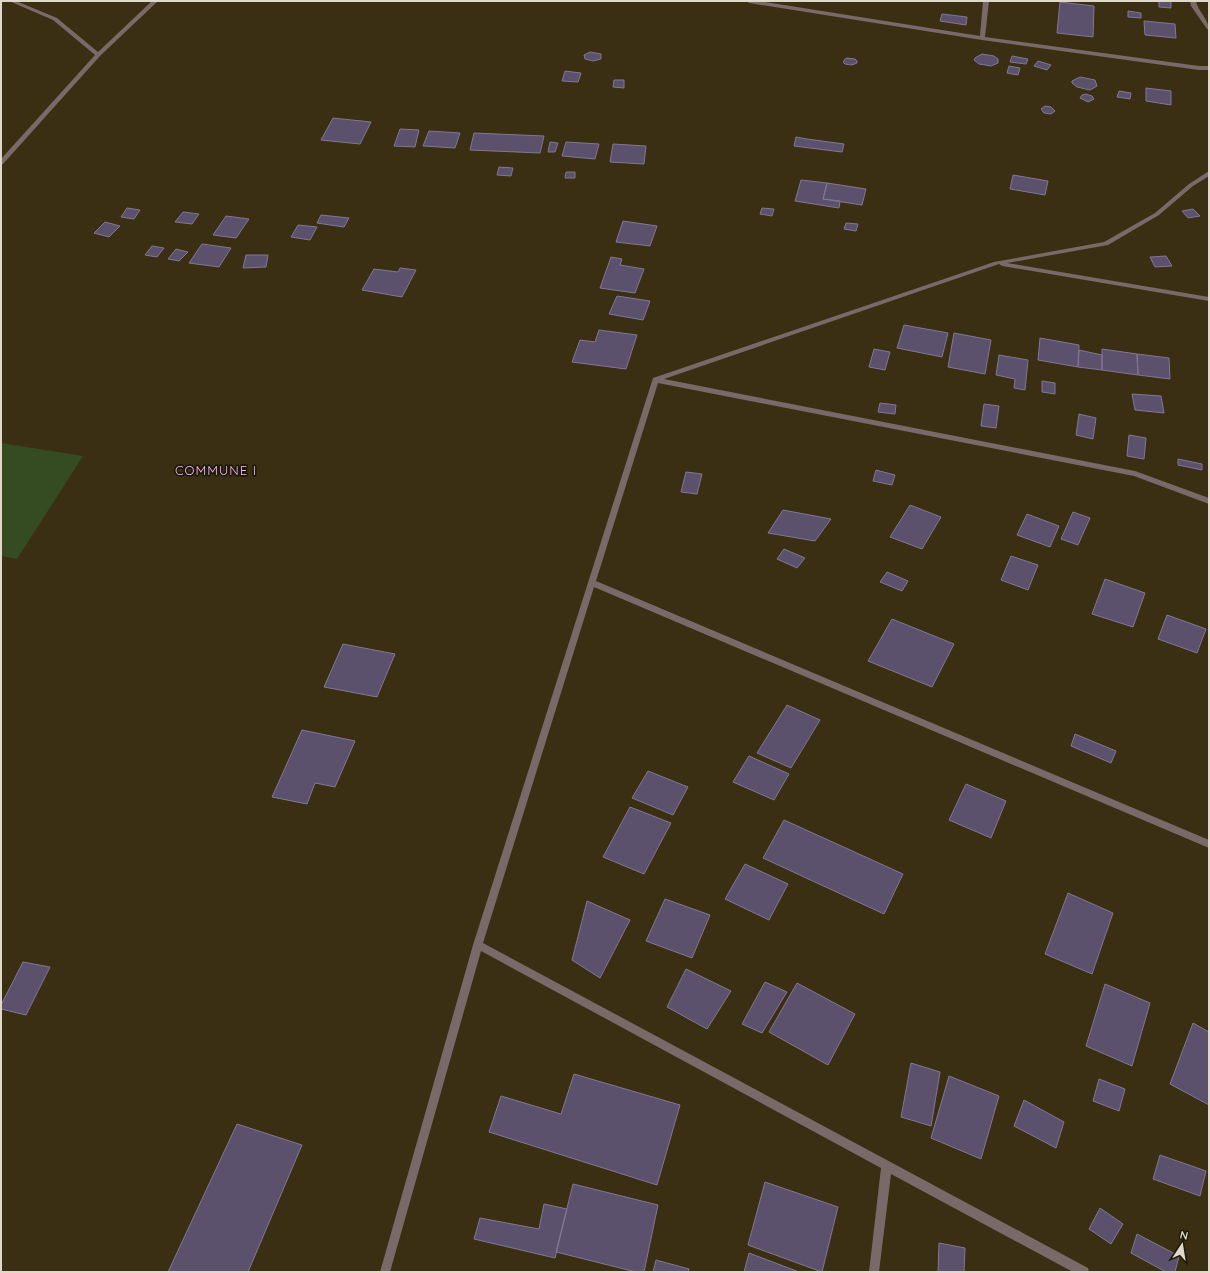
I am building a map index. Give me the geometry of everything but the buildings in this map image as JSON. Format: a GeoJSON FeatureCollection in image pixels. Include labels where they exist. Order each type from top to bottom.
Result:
{"type":"FeatureCollection","features":[{"type":"Feature","properties":{"kind":"street"},"geometry":{"type":"LineString","coordinates":[[12,1],[55,19],[98,55]]}},
{"type":"Feature","properties":{"kind":"street"},"geometry":{"type":"LineString","coordinates":[[1,163],[98,55],[155,1]]}},
{"type":"Feature","properties":{"kind":"street"},"geometry":{"type":"LineString","coordinates":[[749,1],[782,3],[982,38],[1191,67],[1209,68]]}},
{"type":"Feature","properties":{"kind":"street"},"geometry":{"type":"LineString","coordinates":[[982,38],[986,1]]}},
{"type":"Feature","properties":{"kind":"street"},"geometry":{"type":"LineString","coordinates":[[1192,1],[1209,28]]}},
{"type":"Feature","properties":{"kind":"street"},"geometry":{"type":"LineString","coordinates":[[656,380],[996,263],[1106,244],[1157,214],[1191,185],[1209,173]]}},
{"type":"Feature","properties":{"kind":"street"},"geometry":{"type":"LineString","coordinates":[[996,263],[1209,299]]}},
{"type":"Feature","properties":{"kind":"street"},"geometry":{"type":"LineString","coordinates":[[656,380],[1135,474],[1209,501]]}},
{"type":"Feature","properties":{"kind":"street"},"geometry":{"type":"LineString","coordinates":[[385,1272],[478,945],[656,380]]}},
{"type":"Feature","properties":{"kind":"street"},"geometry":{"type":"LineString","coordinates":[[592,583],[1209,844]]}},
{"type":"Feature","properties":{"kind":"street"},"geometry":{"type":"LineString","coordinates":[[478,945],[1084,1272]]}},
{"type":"Feature","properties":{"kind":"street"},"geometry":{"type":"LineString","coordinates":[[874,1272],[887,1166]]}},
{"type":"Feature","properties":{"kind":"green space"},"geometry":{"type":"Polygon","coordinates":[[[1,443],[83,456],[17,559],[1,556],[1,443]]]}},
{"type":"Feature","properties":{"kind":"district","name":"COMMUNE I"},"geometry":{"type":"Point","coordinates":[216,470]}}]}
